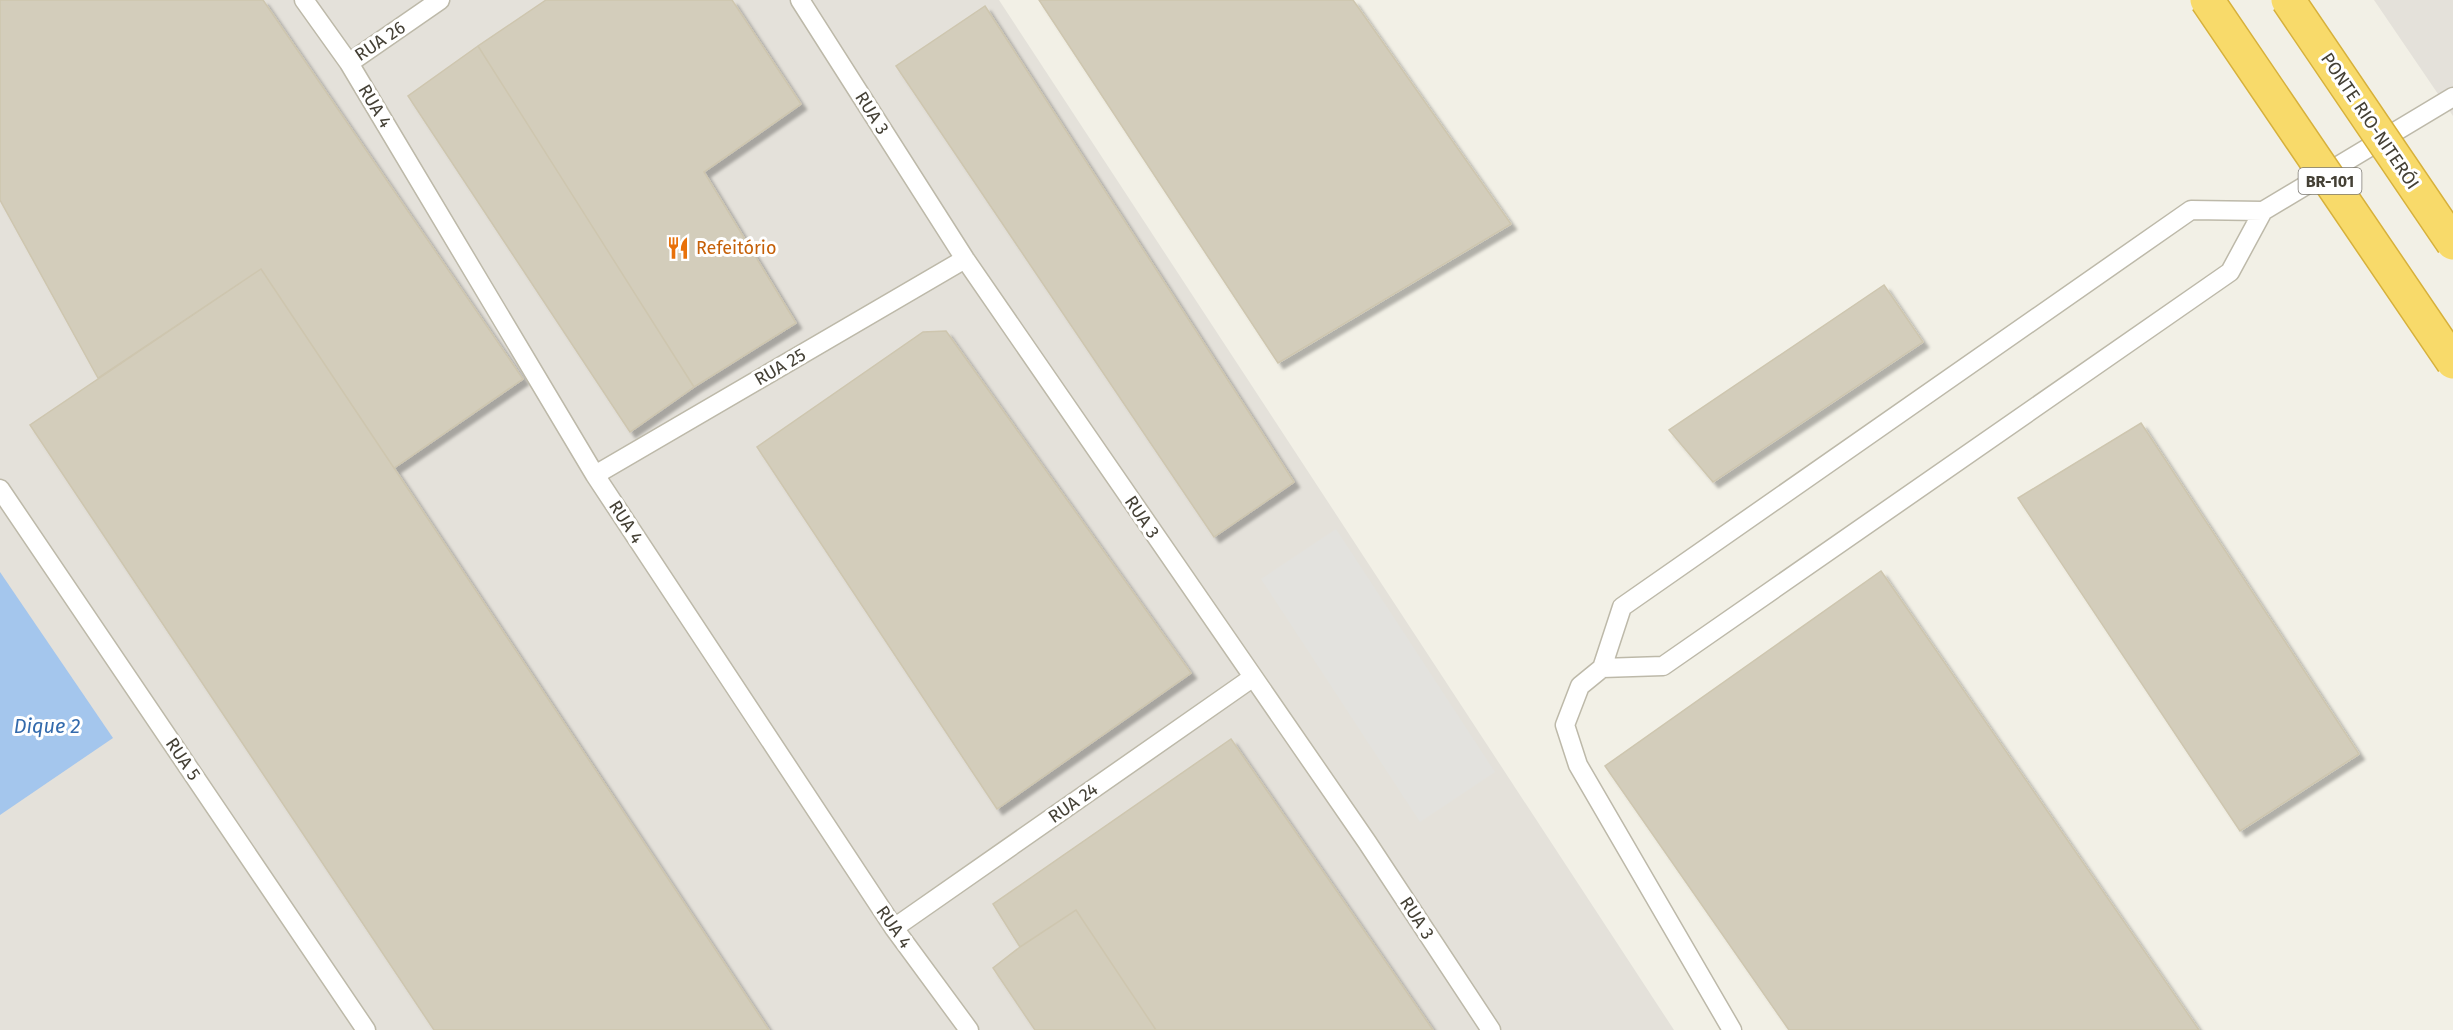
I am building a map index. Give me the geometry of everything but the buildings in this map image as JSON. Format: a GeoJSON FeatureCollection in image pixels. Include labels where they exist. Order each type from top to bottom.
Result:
{"type":"FeatureCollection","features":[{"type":"Feature","properties":{"kind":"highway","name":"BR-101"},"geometry":{"type":"LineString","coordinates":[[2207,0],[2453,362]]}},
{"type":"Feature","properties":{"kind":"highway","name":"PONTE RIO-NITERÓI"},"geometry":{"type":"LineString","coordinates":[[2288,0],[2453,243]]}},
{"type":"Feature","properties":{"kind":"lane","name":"RUA 4"},"geometry":{"type":"LineString","coordinates":[[304,0],[349,63],[595,475],[894,928],[969,1030]]}},
{"type":"Feature","properties":{"kind":"lane","name":"RUA 26"},"geometry":{"type":"LineString","coordinates":[[349,63],[440,0]]}},
{"type":"Feature","properties":{"kind":"lane","name":"RUA 3"},"geometry":{"type":"LineString","coordinates":[[800,0],[965,259],[1367,842],[1491,1030]]}},
{"type":"Feature","properties":{"kind":"lane"},"geometry":{"type":"LineString","coordinates":[[1602,668],[1663,666],[2230,272],[2263,211],[2453,97]]}},
{"type":"Feature","properties":{"kind":"lane"},"geometry":{"type":"LineString","coordinates":[[1732,1030],[1578,765],[1565,725],[1580,686],[1602,668],[1622,607],[2191,210],[2263,211]]}},
{"type":"Feature","properties":{"kind":"lane","name":"RUA 25"},"geometry":{"type":"LineString","coordinates":[[595,475],[965,259]]}},
{"type":"Feature","properties":{"kind":"lane","name":"RUA 5"},"geometry":{"type":"LineString","coordinates":[[0,489],[366,1030]]}},
{"type":"Feature","properties":{"kind":"lane","name":"RUA 24"},"geometry":{"type":"LineString","coordinates":[[894,928],[1252,678]]}},
{"type":"Feature","properties":{"kind":"shaded area"},"geometry":{"type":"Polygon","coordinates":[[[0,0],[999,0],[1674,1030],[0,1030],[0,0]]]}},
{"type":"Feature","properties":{"kind":"shaded area"},"geometry":{"type":"Polygon","coordinates":[[[2374,0],[2453,0],[2453,116],[2374,0]]]}},
{"type":"Feature","properties":{"kind":"shaded area"},"geometry":{"type":"Polygon","coordinates":[[[1336,529],[1495,772],[1420,822],[1261,579],[1336,529]]]}},
{"type":"Feature","properties":{"kind":"water","name":"Dique 2"},"geometry":{"type":"Polygon","coordinates":[[[0,572],[113,738],[0,815],[0,572]]]}},
{"type":"Feature","properties":{"kind":"place","name":"Refeitório"},"geometry":{"type":"Point","coordinates":[678,248]}}]}
